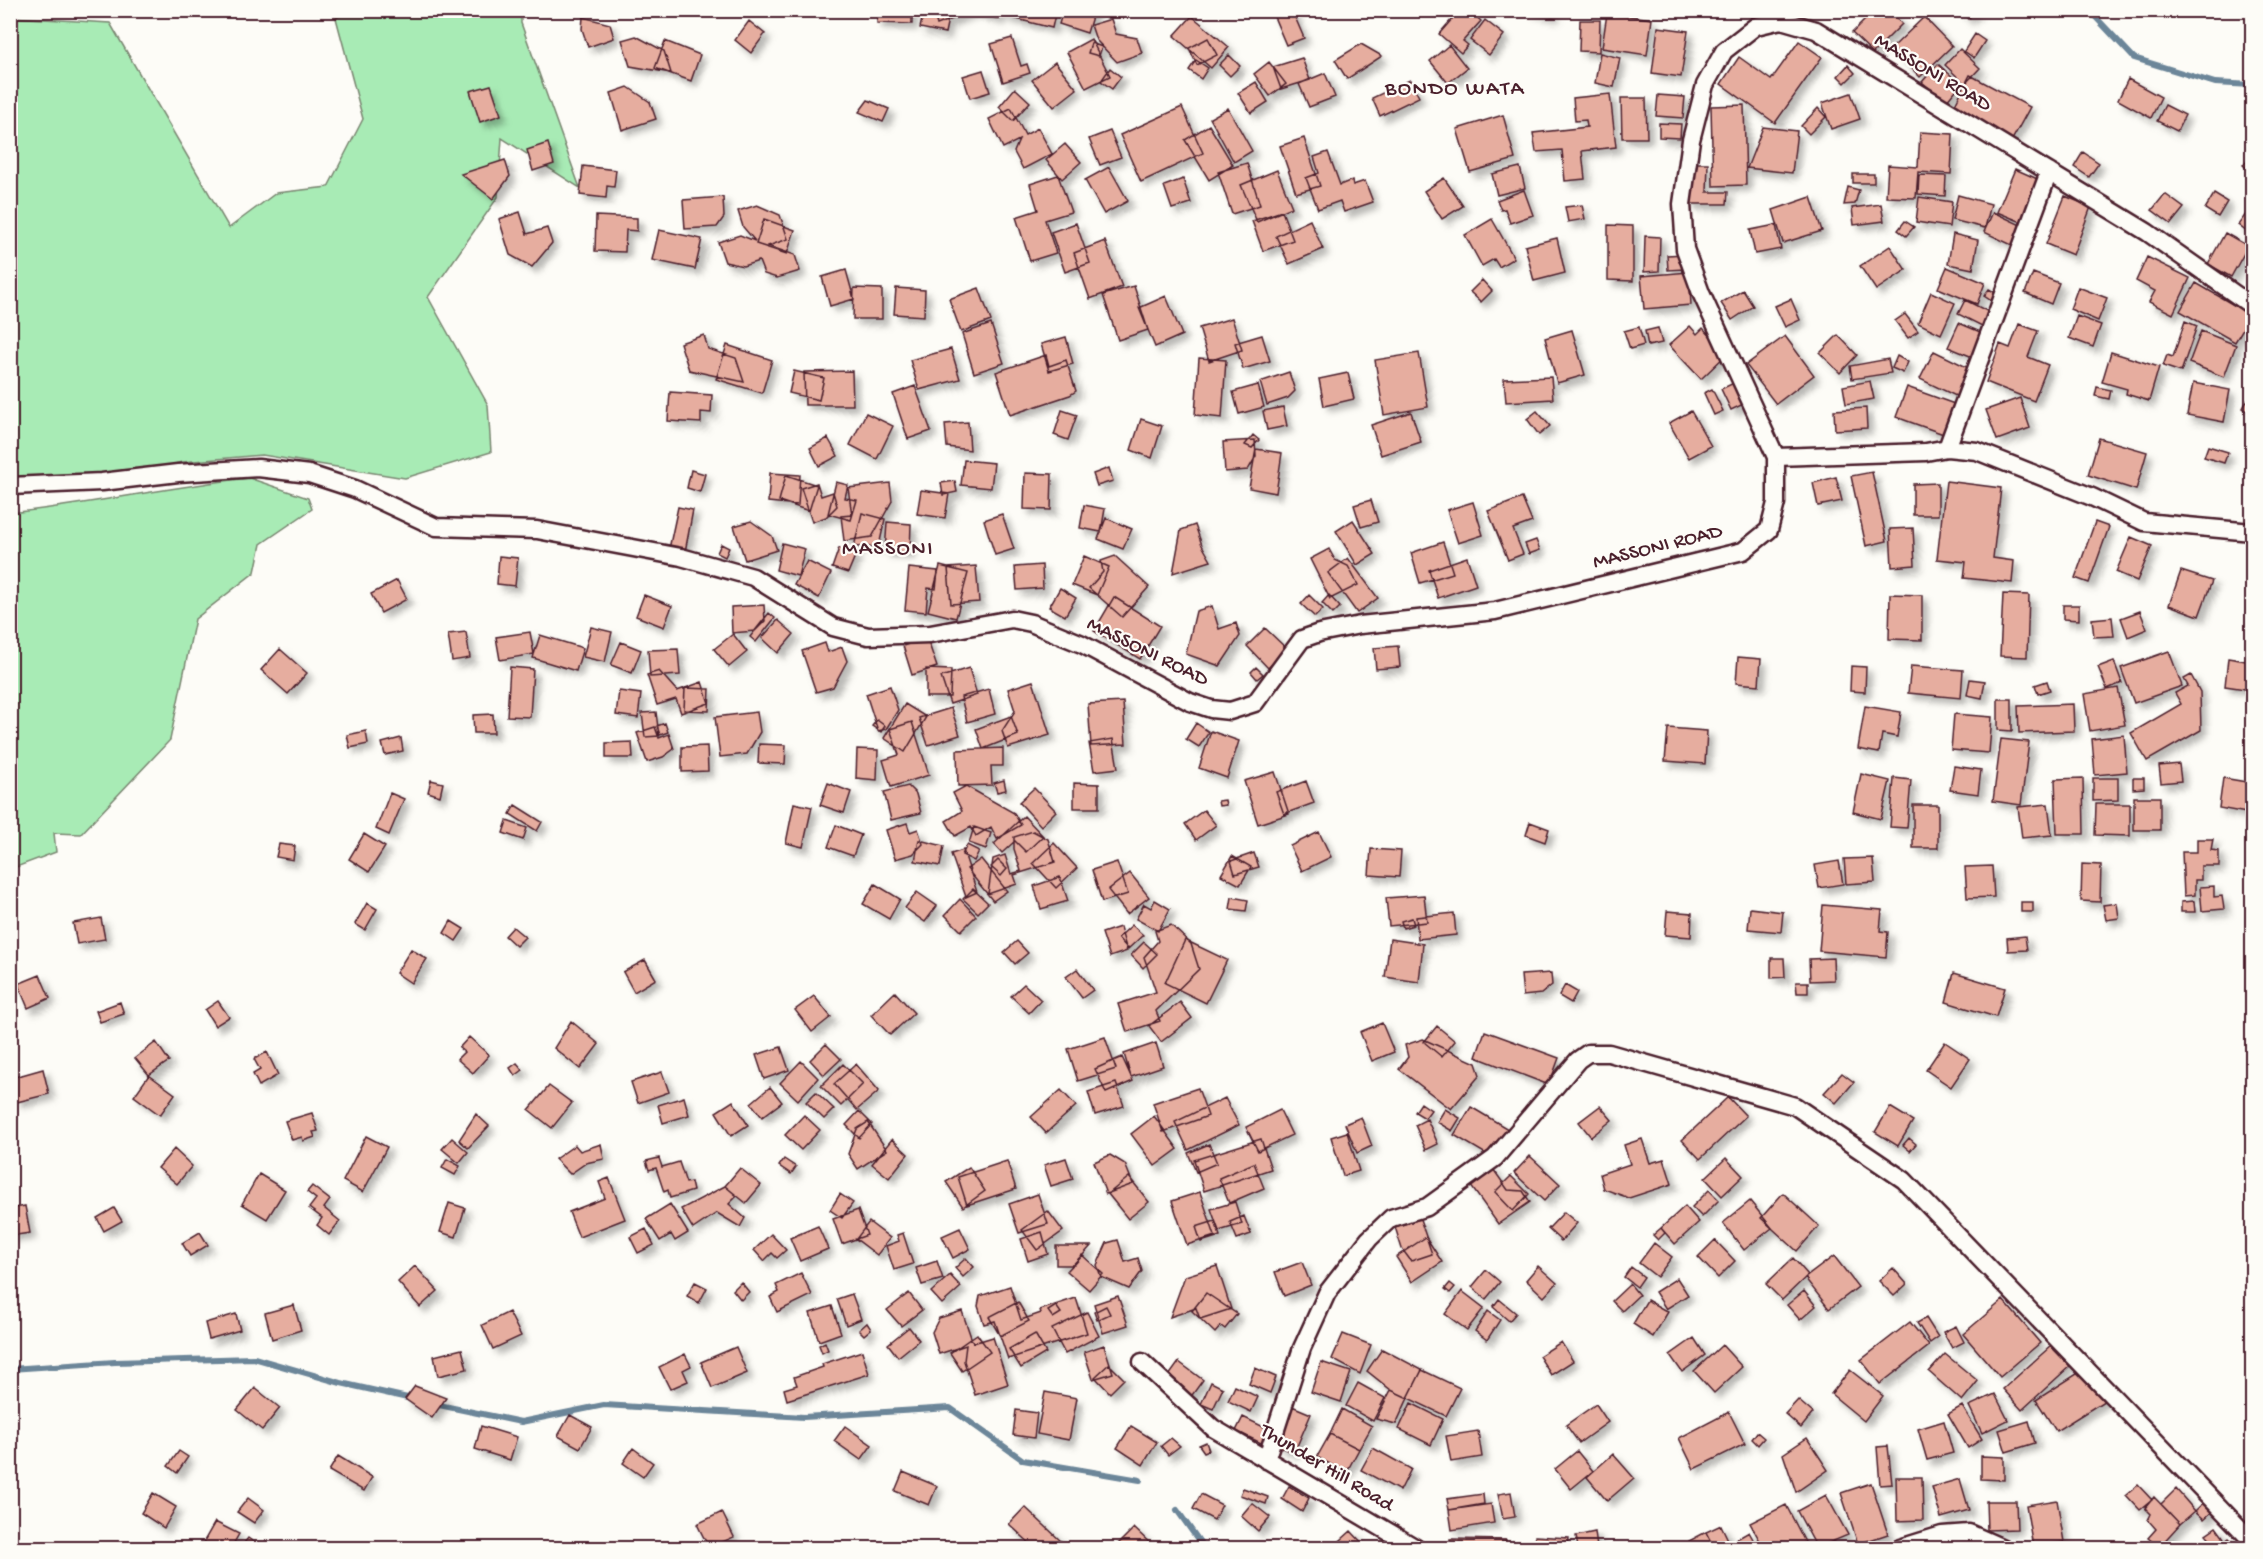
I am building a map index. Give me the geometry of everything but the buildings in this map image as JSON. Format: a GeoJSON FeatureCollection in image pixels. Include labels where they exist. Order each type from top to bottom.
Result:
{"type":"FeatureCollection","features":[{"type":"Feature","properties":{"kind":"street","name":"MASSONI ROAD"},"geometry":{"type":"LineString","coordinates":[[10,486],[102,482],[178,473],[258,468],[309,474],[355,489],[436,527],[537,530],[681,557],[753,578],[832,627],[868,636],[930,634],[1012,619],[1031,623],[1082,644],[1190,702],[1211,709],[1230,711],[1255,703],[1302,639],[1319,633],[1360,625],[1495,611],[1743,551],[1769,530],[1776,503],[1776,457],[1701,293],[1685,249],[1682,204],[1691,140],[1705,85],[1724,51],[1756,26],[1781,20],[1816,30],[2147,232],[2253,306]]}},
{"type":"Feature","properties":{"kind":"street"},"geometry":{"type":"LineString","coordinates":[[1947,448],[2049,172]]}},
{"type":"Feature","properties":{"kind":"street"},"geometry":{"type":"LineString","coordinates":[[1776,457],[1926,452],[1947,448],[1977,451],[2092,497],[2144,522],[2253,532]]}},
{"type":"Feature","properties":{"kind":"street"},"geometry":{"type":"LineString","coordinates":[[1266,1460],[1302,1348],[1327,1293],[1378,1227],[1391,1218],[1427,1207],[1495,1158],[1578,1060],[1588,1053],[1609,1053],[1796,1106],[1904,1180],[2253,1541]]}},
{"type":"Feature","properties":{"kind":"street","name":"Thunder Hill Road"},"geometry":{"type":"LineString","coordinates":[[1142,1362],[1213,1428],[1416,1548]]}},
{"type":"Feature","properties":{"kind":"street"},"geometry":{"type":"LineString","coordinates":[[1900,1548],[1942,1535],[1969,1533],[2003,1548]]}},
{"type":"Feature","properties":{"kind":"green space"},"geometry":{"type":"Polygon","coordinates":[[[349,10],[521,11],[521,23],[580,188],[502,138],[498,197],[428,297],[488,405],[491,452],[405,478],[262,455],[182,462],[103,483],[11,489],[11,17],[110,23],[229,228],[276,193],[328,187],[363,119],[336,18],[349,10]]]}},
{"type":"Feature","properties":{"kind":"green space"},"geometry":{"type":"Polygon","coordinates":[[[249,478],[308,498],[312,509],[261,544],[255,572],[195,619],[170,740],[81,834],[54,833],[56,852],[11,869],[11,513],[249,478]]]}},
{"type":"Feature","properties":{"kind":"waterway"},"geometry":{"type":"LineString","coordinates":[[2089,10],[2134,58],[2215,83],[2252,85]]}},
{"type":"Feature","properties":{"kind":"waterway"},"geometry":{"type":"LineString","coordinates":[[10,1369],[115,1362],[254,1358],[341,1383],[412,1399]]}},
{"type":"Feature","properties":{"kind":"waterway"},"geometry":{"type":"LineString","coordinates":[[434,1404],[521,1422],[604,1405],[804,1417],[950,1408],[1023,1460],[1140,1480]]}},
{"type":"Feature","properties":{"kind":"waterway"},"geometry":{"type":"LineString","coordinates":[[1177,1510],[1204,1548]]}},
{"type":"Feature","properties":{"kind":"district","name":"BONDO WATA"},"geometry":{"type":"Point","coordinates":[1455,90]}},
{"type":"Feature","properties":{"kind":"district","name":"MASSONI"},"geometry":{"type":"Point","coordinates":[888,550]}}]}
